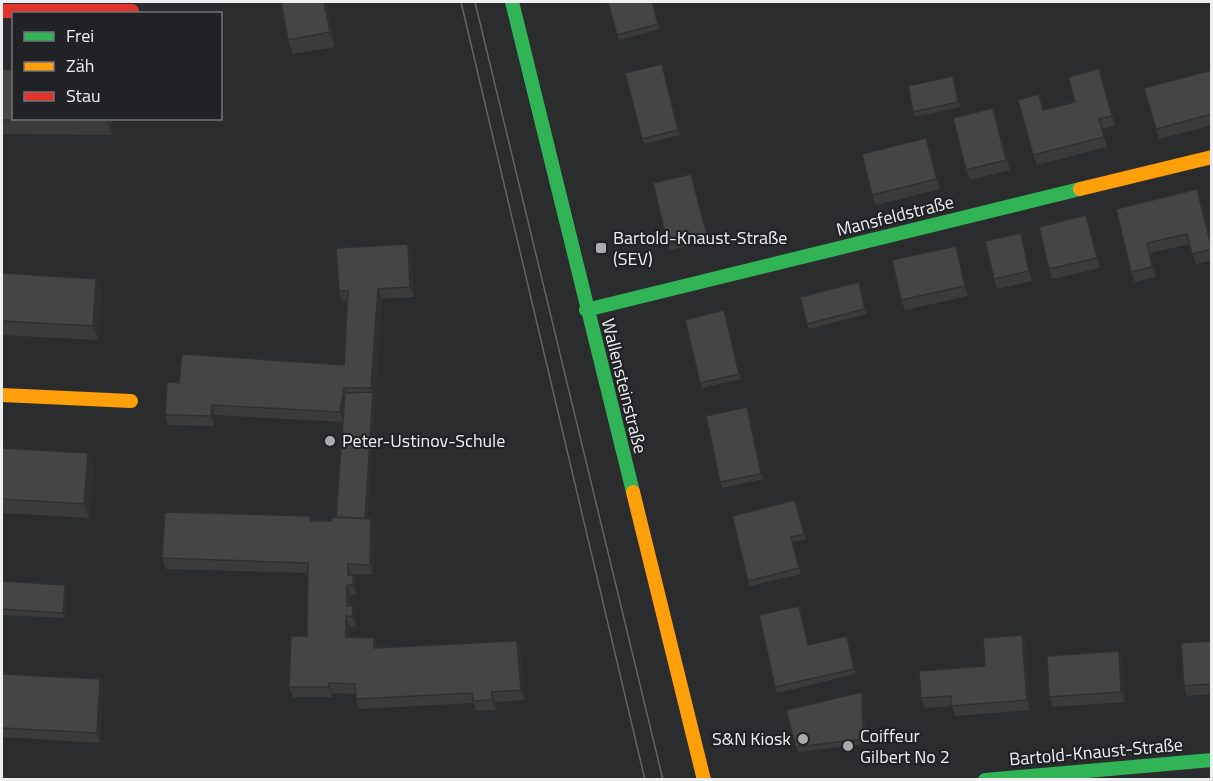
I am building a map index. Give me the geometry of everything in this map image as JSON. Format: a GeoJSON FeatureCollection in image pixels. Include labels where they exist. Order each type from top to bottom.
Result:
{"type":"FeatureCollection","features":[{"type":"Feature","properties":{"kind":"street","name":"Wallensteinstraße"},"geometry":{"type":"LineString","coordinates":[[512,2],[586,310],[704,780]]}},
{"type":"Feature","properties":{"kind":"street"},"geometry":{"type":"LineString","coordinates":[[2,11],[132,11]]}},
{"type":"Feature","properties":{"kind":"street","name":"Mansfeldstraße"},"geometry":{"type":"LineString","coordinates":[[586,310],[1212,158]]}},
{"type":"Feature","properties":{"kind":"street"},"geometry":{"type":"LineString","coordinates":[[2,395],[131,401]]}},
{"type":"Feature","properties":{"kind":"street","name":"Bartold-Knaust-Straße"},"geometry":{"type":"LineString","coordinates":[[985,780],[1212,760]]}},
{"type":"Feature","properties":{"kind":"building"},"geometry":{"type":"Polygon","coordinates":[[[281,2],[324,2],[330,32],[288,40],[281,2]]]}},
{"type":"Feature","properties":{"kind":"building"},"geometry":{"type":"Polygon","coordinates":[[[608,2],[652,2],[658,24],[617,35],[608,2]]]}},
{"type":"Feature","properties":{"kind":"building"},"geometry":{"type":"Polygon","coordinates":[[[662,64],[678,130],[642,139],[625,73],[662,64]]]}},
{"type":"Feature","properties":{"kind":"building"},"geometry":{"type":"Polygon","coordinates":[[[2,69],[12,70],[12,120],[2,120],[2,69]]]}},
{"type":"Feature","properties":{"kind":"building"},"geometry":{"type":"Polygon","coordinates":[[[1099,69],[1112,116],[1099,119],[1104,137],[1033,155],[1018,100],[1039,94],[1043,110],[1075,102],[1068,77],[1099,69]]]}},
{"type":"Feature","properties":{"kind":"building"},"geometry":{"type":"Polygon","coordinates":[[[1212,70],[1212,114],[1156,129],[1144,88],[1212,70]]]}},
{"type":"Feature","properties":{"kind":"building"},"geometry":{"type":"Polygon","coordinates":[[[953,76],[958,102],[913,112],[908,86],[953,76]]]}},
{"type":"Feature","properties":{"kind":"building"},"geometry":{"type":"Polygon","coordinates":[[[993,108],[1006,160],[966,170],[953,118],[993,108]]]}},
{"type":"Feature","properties":{"kind":"building"},"geometry":{"type":"Polygon","coordinates":[[[926,138],[937,179],[872,195],[862,154],[926,138]]]}},
{"type":"Feature","properties":{"kind":"building"},"geometry":{"type":"Polygon","coordinates":[[[691,174],[707,235],[668,245],[653,183],[691,174]]]}},
{"type":"Feature","properties":{"kind":"building"},"geometry":{"type":"Polygon","coordinates":[[[1197,189],[1212,249],[1192,254],[1187,234],[1147,243],[1152,267],[1131,272],[1116,209],[1197,189]]]}},
{"type":"Feature","properties":{"kind":"building"},"geometry":{"type":"Polygon","coordinates":[[[1086,215],[1097,258],[1049,269],[1039,227],[1086,215]]]}},
{"type":"Feature","properties":{"kind":"building"},"geometry":{"type":"Polygon","coordinates":[[[1021,233],[1029,271],[994,279],[985,241],[1021,233]]]}},
{"type":"Feature","properties":{"kind":"building"},"geometry":{"type":"Polygon","coordinates":[[[408,244],[410,287],[378,289],[371,388],[344,388],[340,412],[212,405],[211,416],[165,415],[167,382],[179,383],[182,354],[344,365],[348,291],[339,291],[336,248],[408,244]]]}},
{"type":"Feature","properties":{"kind":"building"},"geometry":{"type":"Polygon","coordinates":[[[956,246],[965,286],[901,300],[892,260],[956,246]]]}},
{"type":"Feature","properties":{"kind":"building"},"geometry":{"type":"Polygon","coordinates":[[[2,273],[96,279],[93,326],[2,321],[2,273]]]}},
{"type":"Feature","properties":{"kind":"building"},"geometry":{"type":"Polygon","coordinates":[[[859,282],[865,309],[807,324],[800,297],[859,282]]]}},
{"type":"Feature","properties":{"kind":"building"},"geometry":{"type":"Polygon","coordinates":[[[724,310],[739,374],[700,383],[685,320],[724,310]]]}},
{"type":"Feature","properties":{"kind":"building"},"geometry":{"type":"Polygon","coordinates":[[[373,392],[365,518],[336,517],[345,393],[373,392]]]}},
{"type":"Feature","properties":{"kind":"building"},"geometry":{"type":"Polygon","coordinates":[[[747,407],[761,474],[720,482],[706,416],[747,407]]]}},
{"type":"Feature","properties":{"kind":"building"},"geometry":{"type":"Polygon","coordinates":[[[2,448],[88,453],[84,504],[2,499],[2,448]]]}},
{"type":"Feature","properties":{"kind":"building"},"geometry":{"type":"Polygon","coordinates":[[[795,500],[804,534],[791,537],[799,568],[748,581],[732,516],[795,500]]]}},
{"type":"Feature","properties":{"kind":"building"},"geometry":{"type":"Polygon","coordinates":[[[165,512],[310,516],[310,521],[331,521],[332,517],[371,519],[370,565],[348,564],[348,575],[353,575],[353,585],[347,585],[347,606],[353,606],[352,617],[346,616],[346,637],[374,638],[374,648],[517,641],[521,690],[492,692],[492,700],[473,701],[472,693],[356,699],[355,684],[329,683],[328,687],[289,687],[291,636],[307,636],[308,563],[162,558],[165,512]]]}},
{"type":"Feature","properties":{"kind":"building"},"geometry":{"type":"Polygon","coordinates":[[[2,581],[65,585],[63,613],[2,609],[2,581]]]}},
{"type":"Feature","properties":{"kind":"building"},"geometry":{"type":"Polygon","coordinates":[[[799,606],[808,645],[847,636],[854,669],[775,687],[759,615],[799,606]]]}},
{"type":"Feature","properties":{"kind":"building"},"geometry":{"type":"Polygon","coordinates":[[[1022,635],[1027,700],[951,706],[951,696],[921,698],[919,671],[985,666],[983,638],[1022,635]]]}},
{"type":"Feature","properties":{"kind":"building"},"geometry":{"type":"Polygon","coordinates":[[[1212,641],[1212,684],[1184,686],[1181,643],[1212,641]]]}},
{"type":"Feature","properties":{"kind":"building"},"geometry":{"type":"Polygon","coordinates":[[[1119,651],[1121,692],[1049,697],[1047,656],[1119,651]]]}},
{"type":"Feature","properties":{"kind":"building"},"geometry":{"type":"Polygon","coordinates":[[[2,674],[100,679],[97,733],[2,728],[2,674]]]}},
{"type":"Feature","properties":{"kind":"building"},"geometry":{"type":"Polygon","coordinates":[[[862,692],[863,739],[796,747],[786,710],[862,692]]]}},
{"type":"Feature","properties":{"kind":"tram line"},"geometry":{"type":"LineString","coordinates":[[461,2],[645,780]]}},
{"type":"Feature","properties":{"kind":"tram line"},"geometry":{"type":"LineString","coordinates":[[475,2],[663,780]]}},
{"type":"Feature","properties":{"kind":"traffic: fast"},"geometry":{"type":"LineString","coordinates":[[512,2],[633,492]]}},
{"type":"Feature","properties":{"kind":"traffic: fast"},"geometry":{"type":"LineString","coordinates":[[586,310],[1080,189]]}},
{"type":"Feature","properties":{"kind":"traffic: fast"},"geometry":{"type":"LineString","coordinates":[[985,780],[1212,760]]}},
{"type":"Feature","properties":{"kind":"traffic: slow"},"geometry":{"type":"LineString","coordinates":[[1080,189],[1212,157]]}},
{"type":"Feature","properties":{"kind":"traffic: slow"},"geometry":{"type":"LineString","coordinates":[[2,395],[131,401]]}},
{"type":"Feature","properties":{"kind":"traffic: slow"},"geometry":{"type":"LineString","coordinates":[[633,492],[704,780]]}},
{"type":"Feature","properties":{"kind":"traffic: jam"},"geometry":{"type":"LineString","coordinates":[[2,11],[132,11]]}},
{"type":"Feature","properties":{"kind":"place","name":"Bartold-Knaust-Straße (SEV)"},"geometry":{"type":"Point","coordinates":[601,248]}},
{"type":"Feature","properties":{"kind":"place","name":"Peter-Ustinov-Schule"},"geometry":{"type":"Point","coordinates":[330,441]}},
{"type":"Feature","properties":{"kind":"place","name":"S&N Kiosk"},"geometry":{"type":"Point","coordinates":[803,739]}},
{"type":"Feature","properties":{"kind":"place","name":"Coiffeur Gilbert No 2"},"geometry":{"type":"Point","coordinates":[848,746]}}]}
